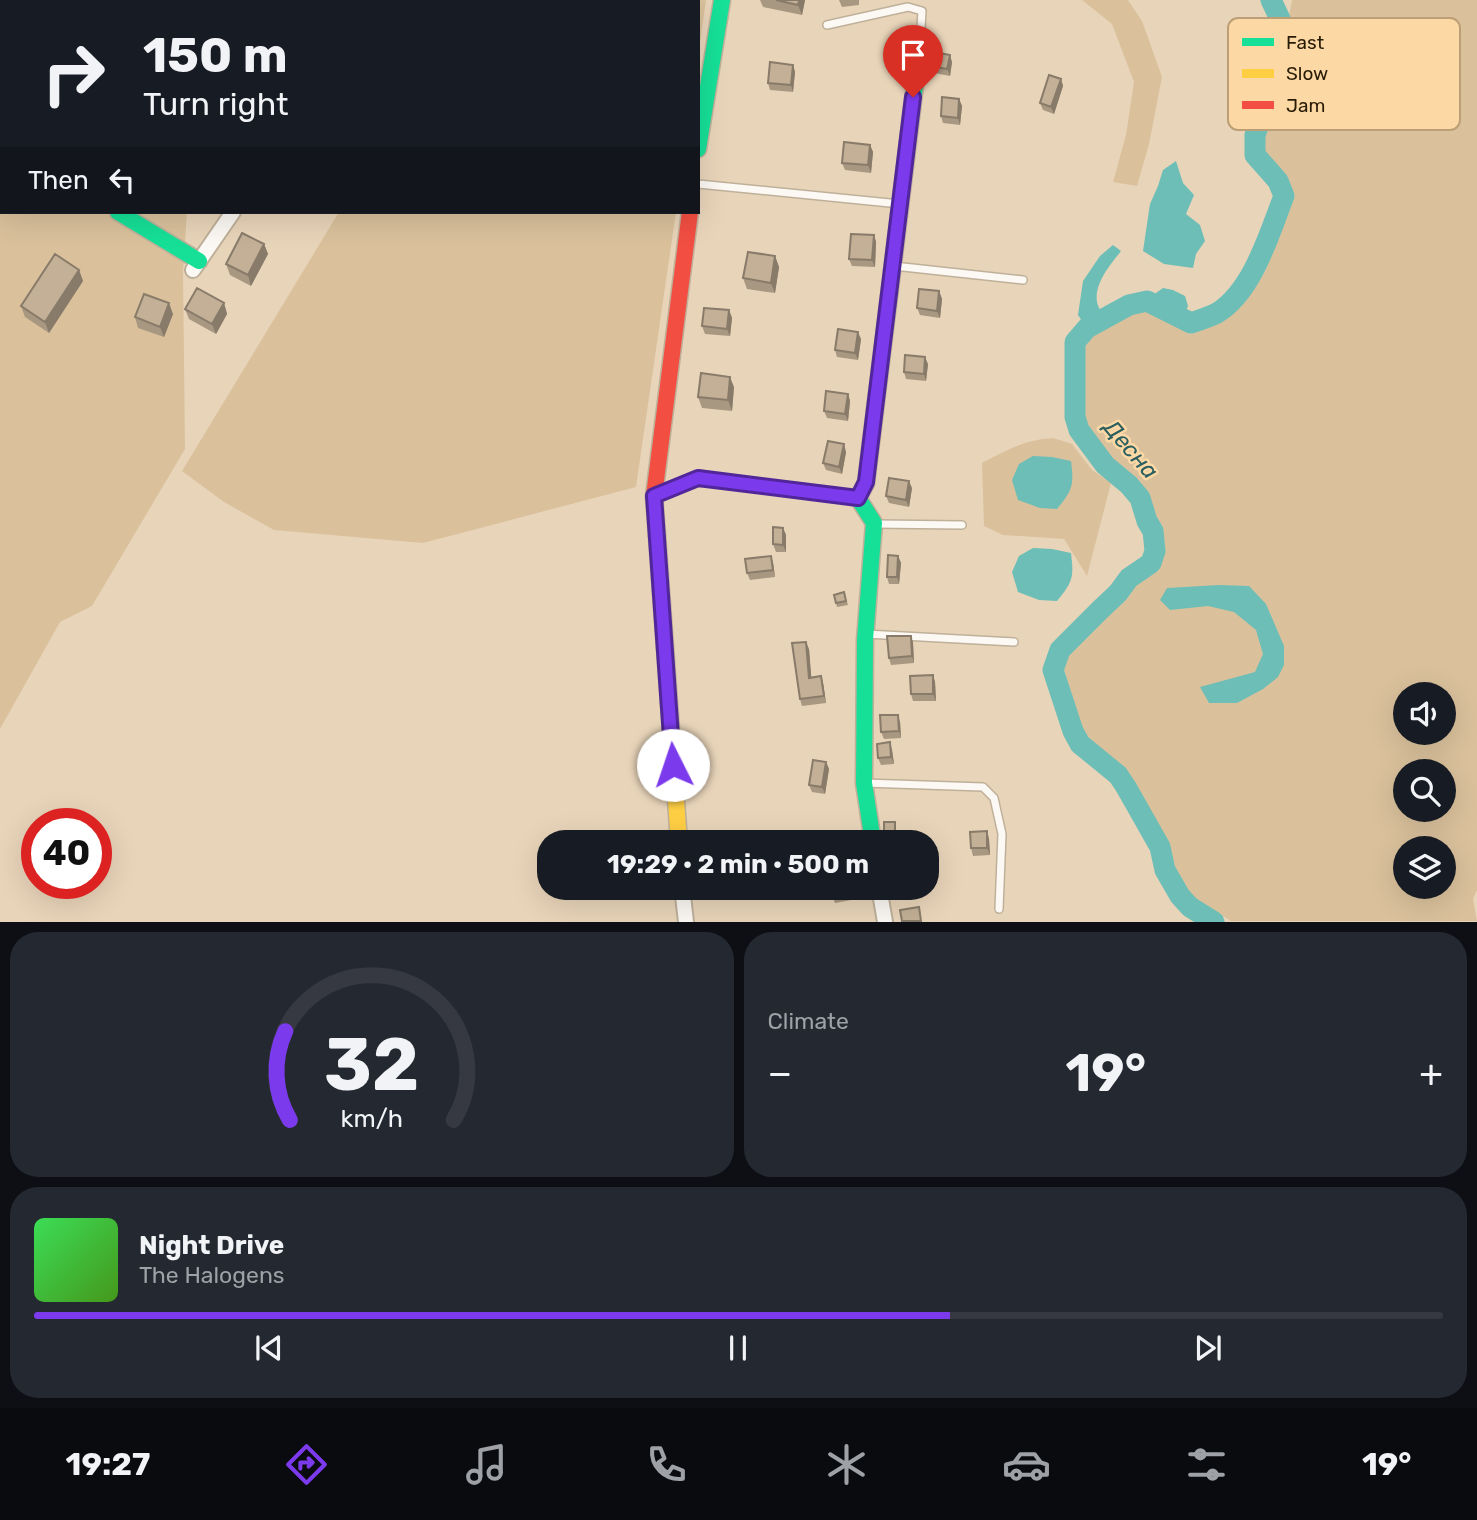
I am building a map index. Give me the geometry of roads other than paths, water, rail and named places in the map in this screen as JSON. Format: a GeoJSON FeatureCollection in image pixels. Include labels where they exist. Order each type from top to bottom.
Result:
{"type":"FeatureCollection","features":[{"type":"Feature","properties":{"kind":"street"},"geometry":{"type":"LineString","coordinates":[[700,137],[722,0]]}},
{"type":"Feature","properties":{"kind":"street"},"geometry":{"type":"LineString","coordinates":[[871,830],[864,783],[865,634],[874,523],[858,498],[866,482],[920,44]]}},
{"type":"Feature","properties":{"kind":"street"},"geometry":{"type":"LineString","coordinates":[[120,214],[196,265],[232,214]]}},
{"type":"Feature","properties":{"kind":"street"},"geometry":{"type":"LineString","coordinates":[[678,830],[654,496],[690,214]]}},
{"type":"Feature","properties":{"kind":"street"},"geometry":{"type":"LineString","coordinates":[[683,900],[686,922]]}},
{"type":"Feature","properties":{"kind":"street"},"geometry":{"type":"LineString","coordinates":[[881,900],[885,922]]}},
{"type":"Feature","properties":{"kind":"lane"},"geometry":{"type":"LineString","coordinates":[[827,25],[908,7],[922,11],[920,44]]}},
{"type":"Feature","properties":{"kind":"lane"},"geometry":{"type":"LineString","coordinates":[[700,184],[900,204]]}},
{"type":"Feature","properties":{"kind":"lane"},"geometry":{"type":"LineString","coordinates":[[893,266],[1023,279]]}},
{"type":"Feature","properties":{"kind":"lane"},"geometry":{"type":"LineString","coordinates":[[654,496],[698,478],[858,498]]}},
{"type":"Feature","properties":{"kind":"lane"},"geometry":{"type":"LineString","coordinates":[[874,523],[962,525]]}},
{"type":"Feature","properties":{"kind":"lane"},"geometry":{"type":"LineString","coordinates":[[865,634],[1014,642]]}},
{"type":"Feature","properties":{"kind":"lane"},"geometry":{"type":"LineString","coordinates":[[864,783],[983,787],[994,798],[1002,834],[999,909]]}},
{"type":"Feature","properties":{"kind":"water"},"geometry":{"type":"Polygon","coordinates":[[[1176,161],[1183,183],[1194,195],[1186,214],[1200,225],[1205,241],[1196,254],[1193,268],[1164,264],[1143,251],[1150,204],[1163,170],[1176,161]]]}},
{"type":"Feature","properties":{"kind":"water"},"geometry":{"type":"Polygon","coordinates":[[[1113,245],[1121,251],[1104,274],[1097,295],[1098,306],[1105,318],[1087,328],[1078,315],[1083,281],[1100,256],[1113,245]]]}},
{"type":"Feature","properties":{"kind":"water"},"geometry":{"type":"Polygon","coordinates":[[[1163,288],[1185,296],[1188,306],[1182,319],[1150,302],[1163,288]]]}},
{"type":"Feature","properties":{"kind":"water"},"geometry":{"type":"Polygon","coordinates":[[[1033,456],[1071,461],[1071,487],[1057,509],[1040,508],[1018,500],[1012,480],[1019,464],[1033,456]]]}},
{"type":"Feature","properties":{"kind":"water"},"geometry":{"type":"Polygon","coordinates":[[[1033,548],[1071,553],[1071,579],[1057,601],[1039,600],[1018,592],[1012,572],[1019,556],[1033,548]]]}},
{"type":"Feature","properties":{"kind":"water"},"geometry":{"type":"Polygon","coordinates":[[[1249,586],[1266,604],[1284,646],[1284,665],[1278,677],[1263,689],[1237,703],[1209,703],[1200,687],[1255,672],[1263,654],[1256,630],[1234,612],[1208,606],[1170,610],[1160,600],[1167,588],[1249,586]]]}},
{"type":"Feature","properties":{"kind":"waterway","name":"Десна"},"geometry":{"type":"LineString","coordinates":[[1271,0],[1280,18]]}},
{"type":"Feature","properties":{"kind":"waterway","name":"Десна"},"geometry":{"type":"LineString","coordinates":[[1214,922],[1190,907],[1180,896],[1165,870],[1160,847],[1118,775],[1080,744],[1073,731],[1053,670],[1060,650],[1118,593],[1129,578],[1151,563],[1155,551],[1153,531],[1140,498],[1105,465],[1079,430],[1075,417],[1075,342],[1087,328],[1129,305],[1147,301],[1191,323],[1217,313],[1241,291],[1266,244],[1284,196],[1278,181],[1255,155],[1257,130]]}}]}
